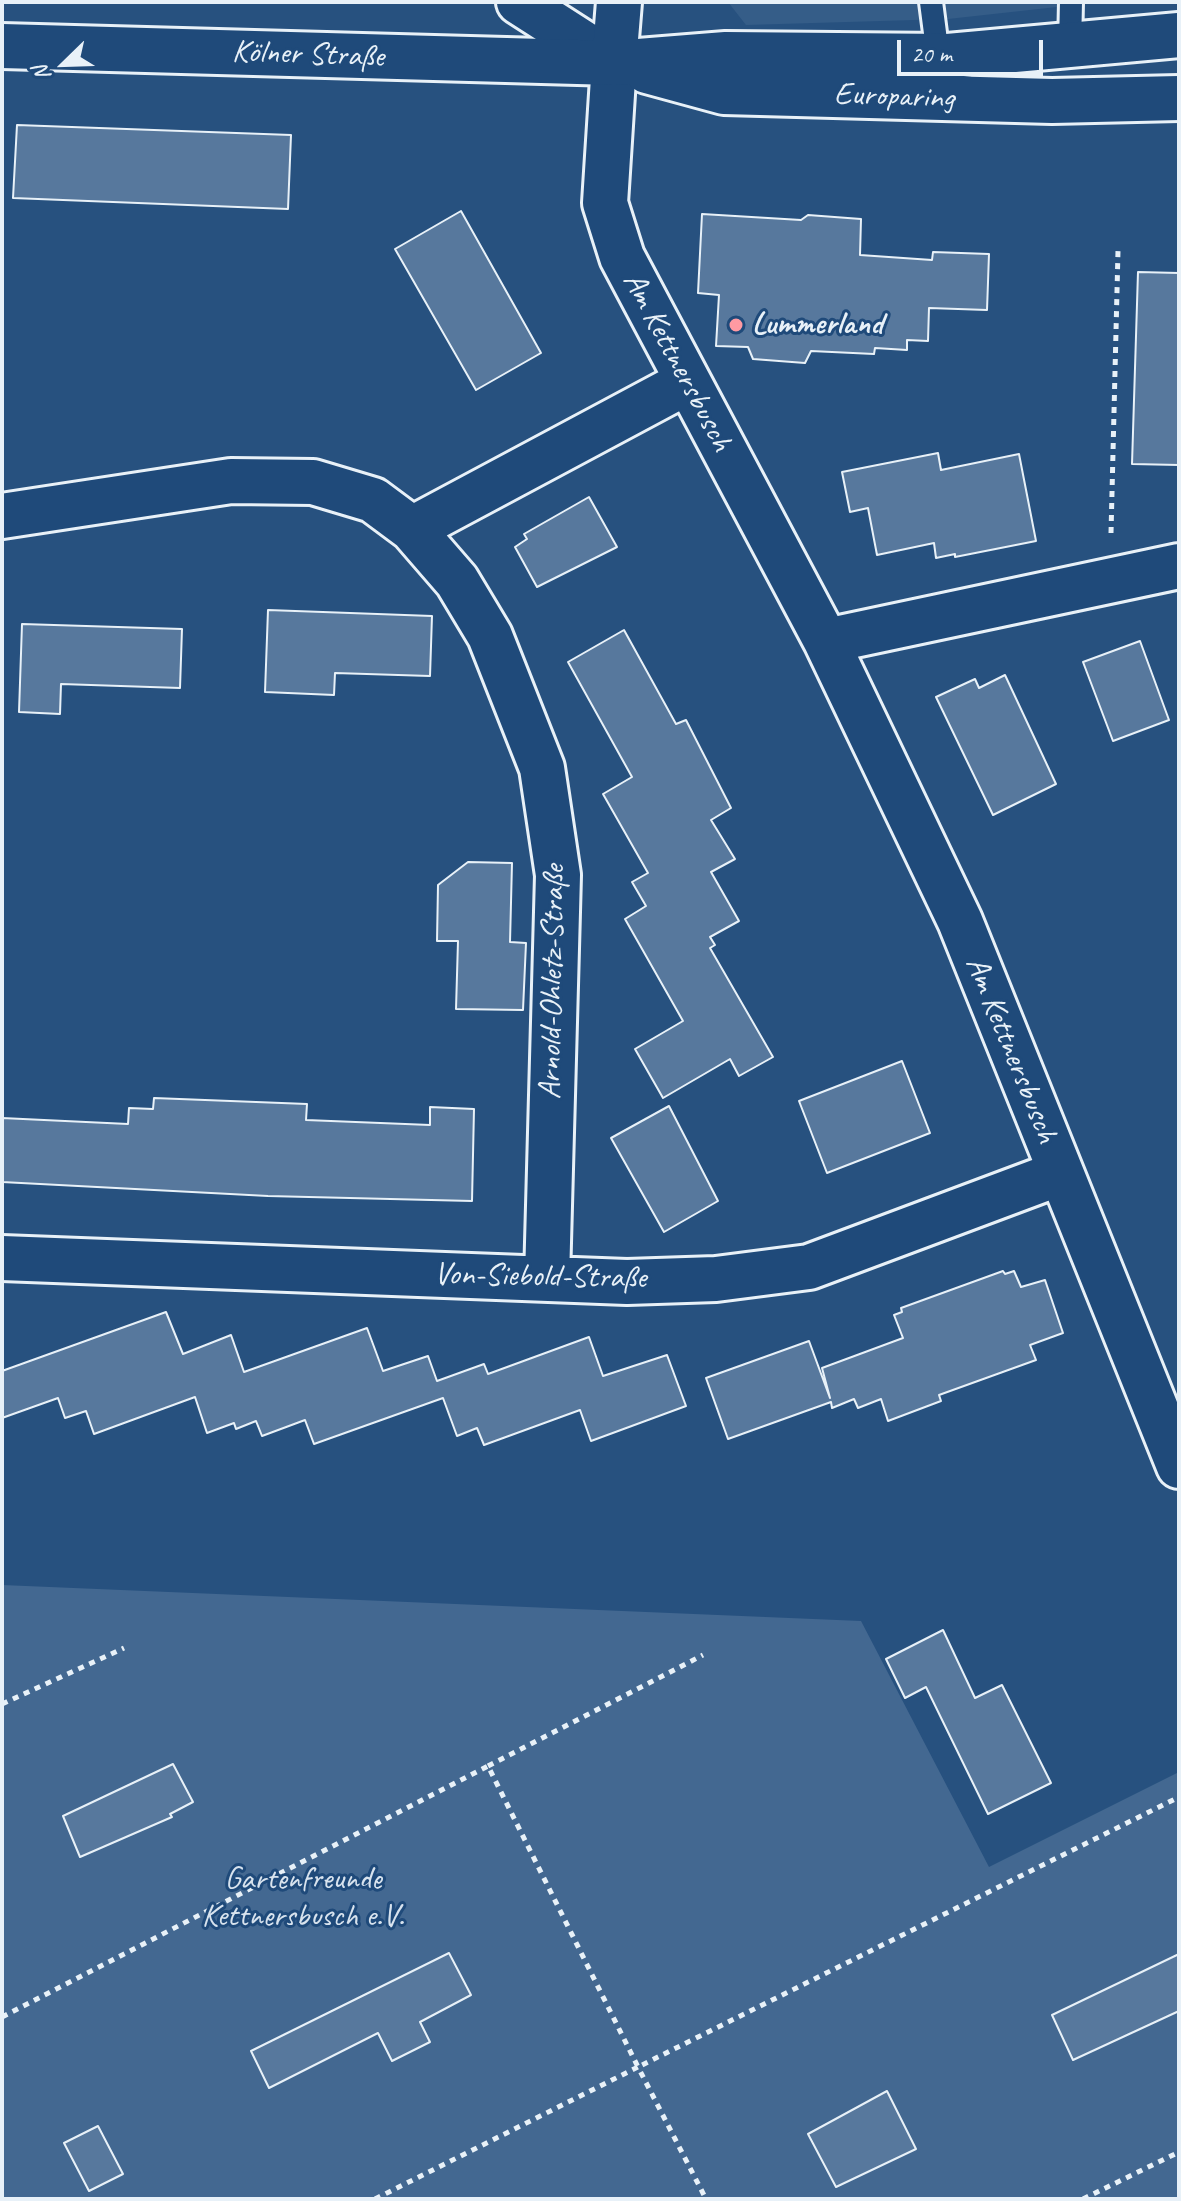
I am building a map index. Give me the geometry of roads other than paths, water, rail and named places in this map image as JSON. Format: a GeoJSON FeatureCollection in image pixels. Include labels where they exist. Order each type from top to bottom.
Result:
{"type":"FeatureCollection","features":[{"type":"Feature","properties":{"kind":"street"},"geometry":{"type":"LineString","coordinates":[[519,2],[614,63]]}},
{"type":"Feature","properties":{"kind":"street","name":"Am Kettnersbusch"},"geometry":{"type":"LineString","coordinates":[[619,2],[605,203],[622,257],[826,641],[960,921],[1177,1458]]}},
{"type":"Feature","properties":{"kind":"street","name":"Kölner Straße"},"geometry":{"type":"LineString","coordinates":[[2,46],[614,63],[726,54],[938,56],[1070,47],[1179,35]]}},
{"type":"Feature","properties":{"kind":"street","name":"Europaring"},"geometry":{"type":"LineString","coordinates":[[614,63],[724,92],[1052,101],[1179,98]]}},
{"type":"Feature","properties":{"kind":"street"},"geometry":{"type":"LineString","coordinates":[[412,529],[687,382]]}},
{"type":"Feature","properties":{"kind":"street","name":"Arnold-Ohletz-Straße"},"geometry":{"type":"LineString","coordinates":[[2,516],[231,481],[313,482],[373,500],[412,529],[457,581],[490,636],[542,768],[558,875],[547,1279]]}},
{"type":"Feature","properties":{"kind":"street"},"geometry":{"type":"LineString","coordinates":[[826,641],[1110,578],[1179,566]]}},
{"type":"Feature","properties":{"kind":"street","name":"Von-Siebold-Straße"},"geometry":{"type":"LineString","coordinates":[[2,1258],[547,1279],[716,1279],[809,1267],[1060,1173]]}},
{"type":"Feature","properties":{"kind":"lane"},"geometry":{"type":"LineString","coordinates":[[931,2],[938,56]]}},
{"type":"Feature","properties":{"kind":"lane"},"geometry":{"type":"LineString","coordinates":[[1070,47],[1071,2]]}},
{"type":"Feature","properties":{"kind":"place","name":"Lummerland"},"geometry":{"type":"Point","coordinates":[736,325]}},
{"type":"Feature","properties":{"kind":"park label","name":"Gartenfreunde Kettnersbusch e.V."},"geometry":{"type":"Point","coordinates":[303,1898]}}]}
